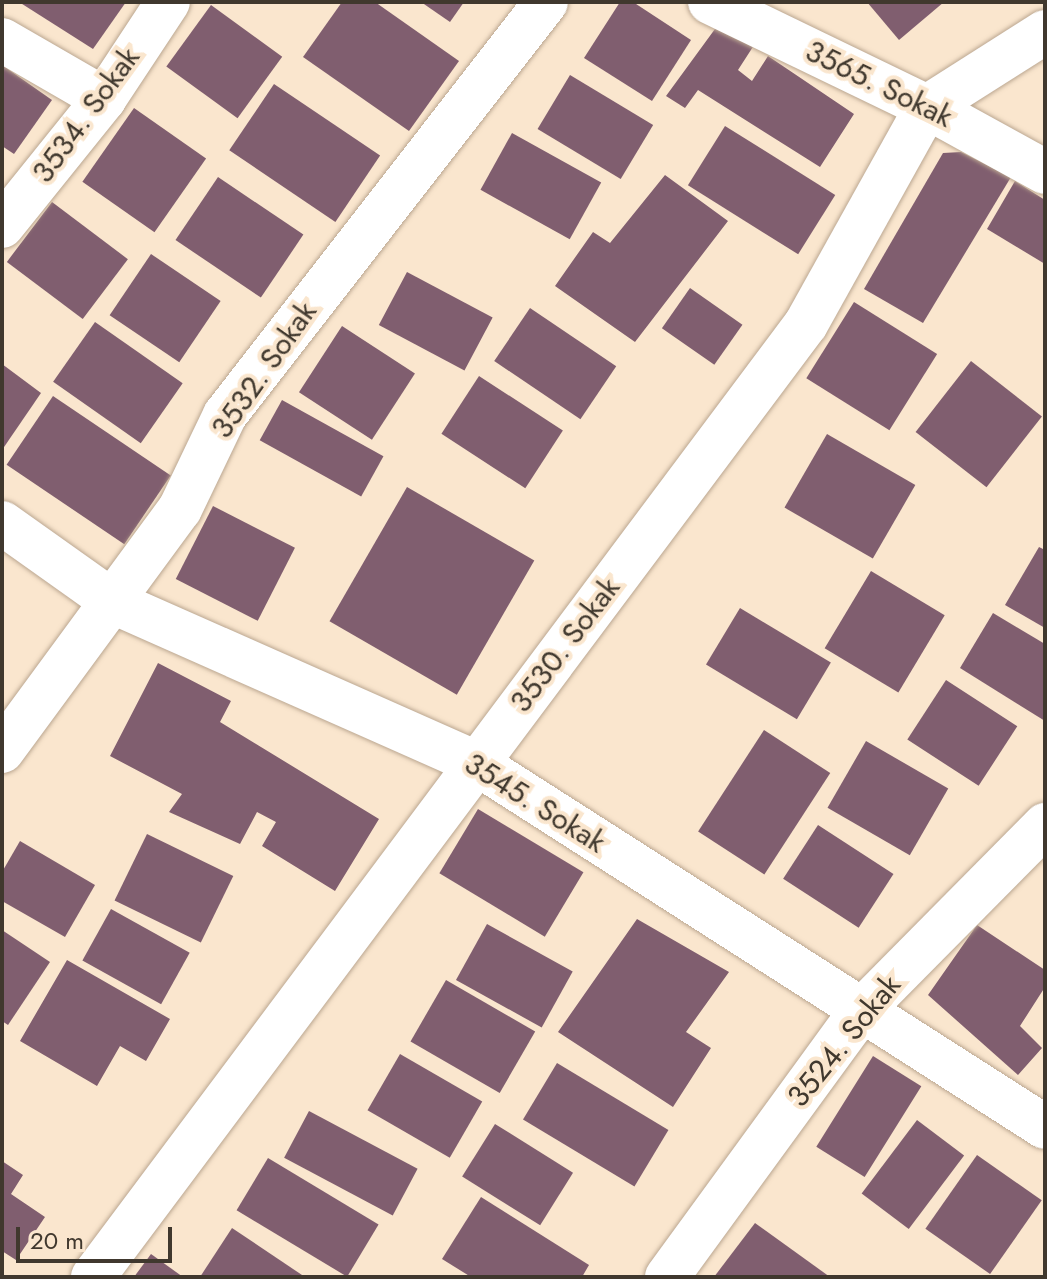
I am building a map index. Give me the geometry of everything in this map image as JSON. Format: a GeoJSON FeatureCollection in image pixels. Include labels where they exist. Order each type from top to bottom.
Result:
{"type":"FeatureCollection","features":[{"type":"Feature","properties":{"kind":"street","name":"3534. Sokak"},"geometry":{"type":"LineString","coordinates":[[2,226],[104,99],[168,2]]}},
{"type":"Feature","properties":{"kind":"street","name":"3532. Sokak"},"geometry":{"type":"LineString","coordinates":[[2,751],[180,509],[225,415],[546,2]]}},
{"type":"Feature","properties":{"kind":"street","name":"3565. Sokak"},"geometry":{"type":"LineString","coordinates":[[724,5],[927,107],[1045,172]]}},
{"type":"Feature","properties":{"kind":"street","name":"3530. Sokak"},"geometry":{"type":"LineString","coordinates":[[93,1277],[806,324],[927,107],[1045,32]]}},
{"type":"Feature","properties":{"kind":"street"},"geometry":{"type":"LineString","coordinates":[[2,40],[104,99]]}},
{"type":"Feature","properties":{"kind":"street","name":"3545. Sokak"},"geometry":{"type":"LineString","coordinates":[[2,523],[113,602],[476,763],[1045,1127]]}},
{"type":"Feature","properties":{"kind":"street","name":"3524. Sokak"},"geometry":{"type":"LineString","coordinates":[[667,1277],[861,1011],[1045,825]]}},
{"type":"Feature","properties":{"kind":"building"},"geometry":{"type":"Polygon","coordinates":[[[19,2],[126,2],[93,49],[19,2]]]}},
{"type":"Feature","properties":{"kind":"building"},"geometry":{"type":"Polygon","coordinates":[[[342,2],[375,2],[459,61],[409,131],[303,57],[342,2]]]}},
{"type":"Feature","properties":{"kind":"building"},"geometry":{"type":"Polygon","coordinates":[[[421,2],[464,2],[450,22],[421,2]]]}},
{"type":"Feature","properties":{"kind":"building"},"geometry":{"type":"Polygon","coordinates":[[[620,2],[633,2],[691,40],[652,101],[584,58],[620,2]]]}},
{"type":"Feature","properties":{"kind":"building"},"geometry":{"type":"Polygon","coordinates":[[[867,2],[944,2],[899,40],[867,2]]]}},
{"type":"Feature","properties":{"kind":"building"},"geometry":{"type":"Polygon","coordinates":[[[211,5],[282,57],[238,118],[166,66],[211,5]]]}},
{"type":"Feature","properties":{"kind":"building"},"geometry":{"type":"Polygon","coordinates":[[[723,18],[758,39],[738,70],[752,81],[768,56],[854,114],[820,167],[698,90],[685,108],[666,96],[723,18]]]}},
{"type":"Feature","properties":{"kind":"building"},"geometry":{"type":"Polygon","coordinates":[[[2,65],[52,100],[14,154],[2,146],[2,65]]]}},
{"type":"Feature","properties":{"kind":"building"},"geometry":{"type":"Polygon","coordinates":[[[570,75],[653,125],[621,179],[538,129],[570,75]]]}},
{"type":"Feature","properties":{"kind":"building"},"geometry":{"type":"Polygon","coordinates":[[[274,84],[380,156],[335,222],[229,150],[274,84]]]}},
{"type":"Feature","properties":{"kind":"building"},"geometry":{"type":"Polygon","coordinates":[[[134,108],[206,158],[154,232],[82,182],[134,108]]]}},
{"type":"Feature","properties":{"kind":"building"},"geometry":{"type":"Polygon","coordinates":[[[725,126],[835,195],[798,254],[688,185],[725,126]]]}},
{"type":"Feature","properties":{"kind":"building"},"geometry":{"type":"Polygon","coordinates":[[[512,133],[601,182],[570,239],[480,190],[512,133]]]}},
{"type":"Feature","properties":{"kind":"building"},"geometry":{"type":"Polygon","coordinates":[[[961,152],[1011,177],[923,323],[864,289],[943,153],[961,152]]]}},
{"type":"Feature","properties":{"kind":"building"},"geometry":{"type":"Polygon","coordinates":[[[665,175],[728,221],[635,342],[555,286],[593,232],[610,243],[665,175]]]}},
{"type":"Feature","properties":{"kind":"building"},"geometry":{"type":"Polygon","coordinates":[[[218,177],[303,235],[261,298],[176,240],[218,177]]]}},
{"type":"Feature","properties":{"kind":"building"},"geometry":{"type":"Polygon","coordinates":[[[1015,181],[1045,200],[1045,264],[987,229],[1015,181]]]}},
{"type":"Feature","properties":{"kind":"building"},"geometry":{"type":"Polygon","coordinates":[[[52,202],[128,259],[83,319],[7,262],[52,202]]]}},
{"type":"Feature","properties":{"kind":"building"},"geometry":{"type":"Polygon","coordinates":[[[151,254],[221,301],[179,362],[110,315],[151,254]]]}},
{"type":"Feature","properties":{"kind":"building"},"geometry":{"type":"Polygon","coordinates":[[[407,272],[493,318],[464,371],[379,325],[407,272]]]}},
{"type":"Feature","properties":{"kind":"building"},"geometry":{"type":"Polygon","coordinates":[[[690,288],[742,325],[714,365],[662,328],[690,288]]]}},
{"type":"Feature","properties":{"kind":"building"},"geometry":{"type":"Polygon","coordinates":[[[854,302],[937,354],[889,430],[806,378],[854,302]]]}},
{"type":"Feature","properties":{"kind":"building"},"geometry":{"type":"Polygon","coordinates":[[[530,308],[616,366],[580,419],[494,361],[530,308]]]}},
{"type":"Feature","properties":{"kind":"building"},"geometry":{"type":"Polygon","coordinates":[[[95,322],[183,383],[141,443],[53,382],[95,322]]]}},
{"type":"Feature","properties":{"kind":"building"},"geometry":{"type":"Polygon","coordinates":[[[342,326],[415,373],[372,440],[299,392],[342,326]]]}},
{"type":"Feature","properties":{"kind":"building"},"geometry":{"type":"Polygon","coordinates":[[[971,361],[1042,416],[987,487],[916,432],[971,361]]]}},
{"type":"Feature","properties":{"kind":"building"},"geometry":{"type":"Polygon","coordinates":[[[2,364],[41,393],[2,450],[2,364]]]}},
{"type":"Feature","properties":{"kind":"building"},"geometry":{"type":"Polygon","coordinates":[[[479,376],[563,430],[525,488],[441,434],[479,376]]]}},
{"type":"Feature","properties":{"kind":"building"},"geometry":{"type":"Polygon","coordinates":[[[53,396],[171,475],[124,544],[7,465],[53,396]]]}},
{"type":"Feature","properties":{"kind":"building"},"geometry":{"type":"Polygon","coordinates":[[[282,400],[383,456],[361,496],[260,440],[282,400]]]}},
{"type":"Feature","properties":{"kind":"building"},"geometry":{"type":"Polygon","coordinates":[[[827,434],[915,485],[873,559],[784,508],[827,434]]]}},
{"type":"Feature","properties":{"kind":"building"},"geometry":{"type":"Polygon","coordinates":[[[407,487],[534,560],[457,695],[330,621],[407,487]]]}},
{"type":"Feature","properties":{"kind":"building"},"geometry":{"type":"Polygon","coordinates":[[[213,506],[295,548],[258,621],[176,579],[213,506]]]}},
{"type":"Feature","properties":{"kind":"building"},"geometry":{"type":"Polygon","coordinates":[[[1039,547],[1045,550],[1045,628],[1005,605],[1039,547]]]}},
{"type":"Feature","properties":{"kind":"building"},"geometry":{"type":"Polygon","coordinates":[[[871,571],[945,615],[898,692],[825,648],[871,571]]]}},
{"type":"Feature","properties":{"kind":"building"},"geometry":{"type":"Polygon","coordinates":[[[740,608],[831,663],[797,719],[706,665],[740,608]]]}},
{"type":"Feature","properties":{"kind":"building"},"geometry":{"type":"Polygon","coordinates":[[[993,613],[1045,644],[1045,721],[960,668],[993,613]]]}},
{"type":"Feature","properties":{"kind":"building"},"geometry":{"type":"Polygon","coordinates":[[[158,663],[231,701],[220,722],[379,819],[335,891],[262,846],[276,822],[257,812],[240,844],[169,812],[182,794],[110,756],[158,663]]]}},
{"type":"Feature","properties":{"kind":"building"},"geometry":{"type":"Polygon","coordinates":[[[946,680],[1017,726],[979,786],[907,740],[946,680]]]}},
{"type":"Feature","properties":{"kind":"building"},"geometry":{"type":"Polygon","coordinates":[[[764,730],[830,773],[764,875],[698,831],[764,730]]]}},
{"type":"Feature","properties":{"kind":"building"},"geometry":{"type":"Polygon","coordinates":[[[866,741],[948,788],[910,855],[828,808],[866,741]]]}},
{"type":"Feature","properties":{"kind":"building"},"geometry":{"type":"Polygon","coordinates":[[[478,809],[583,872],[545,937],[439,873],[478,809]]]}},
{"type":"Feature","properties":{"kind":"building"},"geometry":{"type":"Polygon","coordinates":[[[818,825],[893,874],[859,928],[783,879],[818,825]]]}},
{"type":"Feature","properties":{"kind":"building"},"geometry":{"type":"Polygon","coordinates":[[[147,834],[233,876],[201,943],[115,901],[147,834]]]}},
{"type":"Feature","properties":{"kind":"building"},"geometry":{"type":"Polygon","coordinates":[[[20,841],[95,885],[65,937],[2,901],[2,872],[20,841]]]}},
{"type":"Feature","properties":{"kind":"building"},"geometry":{"type":"Polygon","coordinates":[[[111,909],[190,953],[161,1004],[82,961],[111,909]]]}},
{"type":"Feature","properties":{"kind":"building"},"geometry":{"type":"Polygon","coordinates":[[[637,919],[729,972],[686,1032],[711,1048],[673,1107],[558,1032],[637,919]]]}},
{"type":"Feature","properties":{"kind":"building"},"geometry":{"type":"Polygon","coordinates":[[[487,924],[573,972],[542,1027],[456,980],[487,924]]]}},
{"type":"Feature","properties":{"kind":"building"},"geometry":{"type":"Polygon","coordinates":[[[977,925],[1045,970],[1045,987],[1020,1026],[1042,1048],[1018,1075],[928,995],[977,925]]]}},
{"type":"Feature","properties":{"kind":"building"},"geometry":{"type":"Polygon","coordinates":[[[2,930],[50,962],[8,1025],[2,1021],[2,930]]]}},
{"type":"Feature","properties":{"kind":"building"},"geometry":{"type":"Polygon","coordinates":[[[67,960],[170,1019],[146,1061],[120,1046],[97,1086],[20,1041],[67,960]]]}},
{"type":"Feature","properties":{"kind":"building"},"geometry":{"type":"Polygon","coordinates":[[[446,980],[535,1032],[500,1093],[411,1041],[446,980]]]}},
{"type":"Feature","properties":{"kind":"building"},"geometry":{"type":"Polygon","coordinates":[[[400,1054],[482,1102],[450,1158],[368,1110],[400,1054]]]}},
{"type":"Feature","properties":{"kind":"building"},"geometry":{"type":"Polygon","coordinates":[[[873,1056],[921,1086],[865,1177],[816,1147],[873,1056]]]}},
{"type":"Feature","properties":{"kind":"building"},"geometry":{"type":"Polygon","coordinates":[[[557,1063],[668,1130],[634,1187],[523,1120],[557,1063]]]}},
{"type":"Feature","properties":{"kind":"building"},"geometry":{"type":"Polygon","coordinates":[[[309,1111],[418,1169],[393,1216],[284,1158],[309,1111]]]}},
{"type":"Feature","properties":{"kind":"building"},"geometry":{"type":"Polygon","coordinates":[[[917,1120],[964,1156],[909,1229],[862,1193],[917,1120]]]}},
{"type":"Feature","properties":{"kind":"building"},"geometry":{"type":"Polygon","coordinates":[[[495,1124],[573,1173],[540,1225],[462,1177],[495,1124]]]}},
{"type":"Feature","properties":{"kind":"building"},"geometry":{"type":"Polygon","coordinates":[[[977,1155],[1042,1200],[990,1274],[925,1229],[977,1155]]]}},
{"type":"Feature","properties":{"kind":"building"},"geometry":{"type":"Polygon","coordinates":[[[268,1158],[379,1224],[347,1277],[237,1210],[268,1158]]]}},
{"type":"Feature","properties":{"kind":"building"},"geometry":{"type":"Polygon","coordinates":[[[2,1161],[23,1175],[11,1194],[45,1217],[16,1260],[2,1251],[2,1161]]]}},
{"type":"Feature","properties":{"kind":"building"},"geometry":{"type":"Polygon","coordinates":[[[481,1197],[589,1265],[582,1277],[471,1277],[442,1259],[481,1197]]]}},
{"type":"Feature","properties":{"kind":"building"},"geometry":{"type":"Polygon","coordinates":[[[755,1223],[830,1277],[714,1277],[755,1223]]]}},
{"type":"Feature","properties":{"kind":"building"},"geometry":{"type":"Polygon","coordinates":[[[232,1228],[305,1277],[200,1277],[232,1228]]]}},
{"type":"Feature","properties":{"kind":"building"},"geometry":{"type":"Polygon","coordinates":[[[151,1254],[183,1277],[134,1277],[151,1254]]]}}]}
